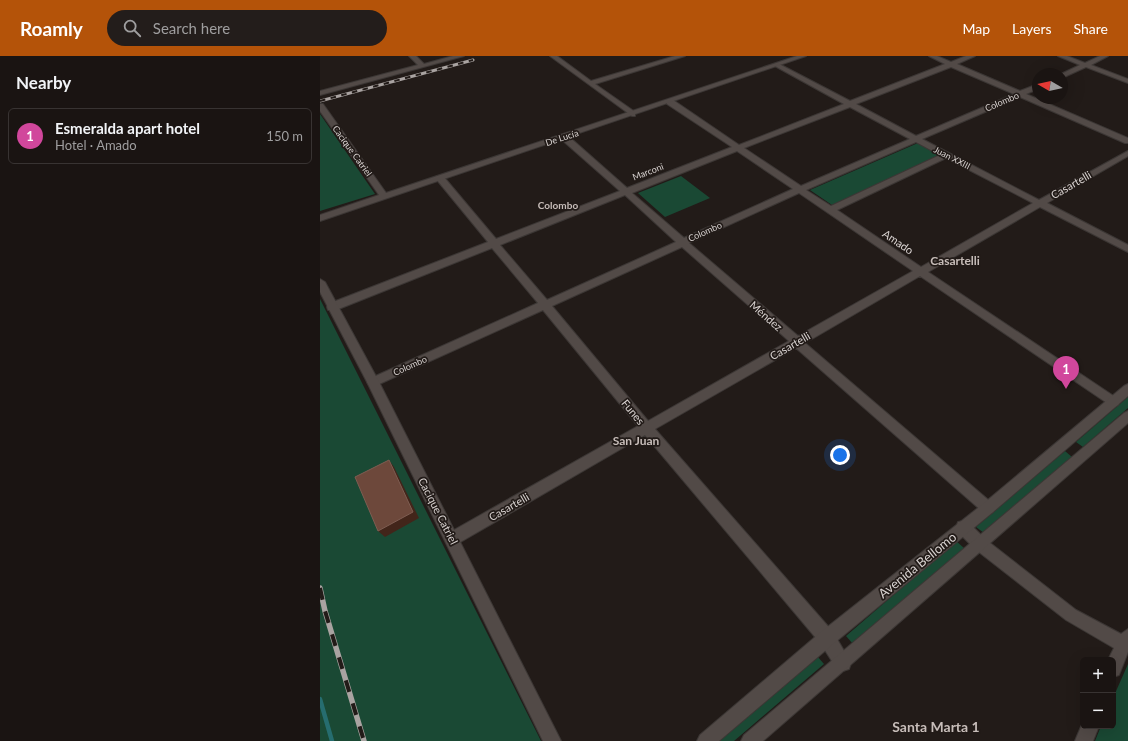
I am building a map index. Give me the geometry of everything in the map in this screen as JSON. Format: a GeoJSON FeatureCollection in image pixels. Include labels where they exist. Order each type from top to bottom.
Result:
{"type":"FeatureCollection","features":[{"type":"Feature","properties":{"kind":"street"},"geometry":{"type":"LineString","coordinates":[[412,56],[422,66]]}},
{"type":"Feature","properties":{"kind":"street"},"geometry":{"type":"LineString","coordinates":[[320,93],[461,56]]}},
{"type":"Feature","properties":{"kind":"street"},"geometry":{"type":"LineString","coordinates":[[555,57],[567,56]]}},
{"type":"Feature","properties":{"kind":"street"},"geometry":{"type":"LineString","coordinates":[[590,84],[682,56]]}},
{"type":"Feature","properties":{"kind":"street","name":"De Lucía"},"geometry":{"type":"LineString","coordinates":[[320,218],[670,102],[803,56]]}},
{"type":"Feature","properties":{"kind":"street"},"geometry":{"type":"LineString","coordinates":[[932,56],[1128,141]]}},
{"type":"Feature","properties":{"kind":"street","name":"Marconi"},"geometry":{"type":"LineString","coordinates":[[332,307],[972,56]]}},
{"type":"Feature","properties":{"kind":"street"},"geometry":{"type":"LineString","coordinates":[[1061,56],[1128,81]]}},
{"type":"Feature","properties":{"kind":"street"},"geometry":{"type":"LineString","coordinates":[[1068,74],[1105,56]]}},
{"type":"Feature","properties":{"kind":"street"},"geometry":{"type":"LineString","coordinates":[[555,57],[632,114]]}},
{"type":"Feature","properties":{"kind":"street","name":"Juan XXIII"},"geometry":{"type":"LineString","coordinates":[[777,65],[946,155],[1128,249]]}},
{"type":"Feature","properties":{"kind":"street","name":"Colombo"},"geometry":{"type":"LineString","coordinates":[[374,382],[682,242],[1032,89]]}},
{"type":"Feature","properties":{"kind":"street","name":"Amado"},"geometry":{"type":"LineString","coordinates":[[670,102],[1114,402]]}},
{"type":"Feature","properties":{"kind":"street","name":"Cacique Catriel"},"geometry":{"type":"LineString","coordinates":[[320,106],[385,197]]}},
{"type":"Feature","properties":{"kind":"street","name":"Méndez"},"geometry":{"type":"LineString","coordinates":[[564,137],[796,342],[988,508]]}},
{"type":"Feature","properties":{"kind":"street","name":"Casartelli"},"geometry":{"type":"LineString","coordinates":[[452,539],[920,270],[1128,153]]}},
{"type":"Feature","properties":{"kind":"street"},"geometry":{"type":"LineString","coordinates":[[830,210],[946,155]]}},
{"type":"Feature","properties":{"kind":"street","name":"Funes"},"geometry":{"type":"LineString","coordinates":[[440,178],[546,304],[647,428],[827,638],[842,662]]}},
{"type":"Feature","properties":{"kind":"street","name":"Cacique Catriel"},"geometry":{"type":"LineString","coordinates":[[320,282],[332,307],[374,382],[552,741]]}},
{"type":"Feature","properties":{"kind":"street","name":"Avenida Bellomo"},"geometry":{"type":"LineString","coordinates":[[706,741],[827,638],[988,508],[1128,389]]}},
{"type":"Feature","properties":{"kind":"street","name":"Avenida Bellomo"},"geometry":{"type":"LineString","coordinates":[[750,741],[1128,416]]}},
{"type":"Feature","properties":{"kind":"street"},"geometry":{"type":"LineString","coordinates":[[1064,444],[1081,457]]}},
{"type":"Feature","properties":{"kind":"street"},"geometry":{"type":"LineString","coordinates":[[963,527],[980,544],[1071,615],[1126,641],[1116,663]]}},
{"type":"Feature","properties":{"kind":"street"},"geometry":{"type":"LineString","coordinates":[[1084,741],[1089,729]]}},
{"type":"Feature","properties":{"kind":"green space"},"geometry":{"type":"Polygon","coordinates":[[[320,114],[375,194],[320,211],[320,114]]]}},
{"type":"Feature","properties":{"kind":"green space"},"geometry":{"type":"Polygon","coordinates":[[[918,143],[941,155],[832,205],[810,190],[918,143]]]}},
{"type":"Feature","properties":{"kind":"green space"},"geometry":{"type":"Polygon","coordinates":[[[681,176],[710,198],[665,217],[638,193],[681,176]]]}},
{"type":"Feature","properties":{"kind":"green space"},"geometry":{"type":"Polygon","coordinates":[[[320,299],[541,741],[320,741],[320,299]]]}},
{"type":"Feature","properties":{"kind":"green space"},"geometry":{"type":"Polygon","coordinates":[[[1128,397],[1128,408],[1083,447],[1076,442],[1128,397]]]}},
{"type":"Feature","properties":{"kind":"green space"},"geometry":{"type":"Polygon","coordinates":[[[1065,451],[1072,457],[984,533],[976,527],[1065,451]]]}},
{"type":"Feature","properties":{"kind":"green space"},"geometry":{"type":"Polygon","coordinates":[[[956,541],[964,548],[853,644],[846,636],[956,541]]]}},
{"type":"Feature","properties":{"kind":"green space"},"geometry":{"type":"Polygon","coordinates":[[[817,656],[824,664],[734,741],[715,741],[817,656]]]}},
{"type":"Feature","properties":{"kind":"green space"},"geometry":{"type":"Polygon","coordinates":[[[1128,664],[1128,741],[1095,741],[1100,729],[1116,729],[1116,691],[1128,664]]]}},
{"type":"Feature","properties":{"kind":"building"},"geometry":{"type":"Polygon","coordinates":[[[389,460],[413,512],[378,531],[355,477],[389,460]]]}},
{"type":"Feature","properties":{"kind":"waterway"},"geometry":{"type":"LineString","coordinates":[[320,699],[332,741]]}},
{"type":"Feature","properties":{"kind":"railway"},"geometry":{"type":"LineString","coordinates":[[320,101],[473,60]]}},
{"type":"Feature","properties":{"kind":"railway"},"geometry":{"type":"LineString","coordinates":[[320,588],[325,611],[364,741]]}},
{"type":"Feature","properties":{"kind":"place","name":"Esmeralda apart hotel"},"geometry":{"type":"Point","coordinates":[1066,389]}},
{"type":"Feature","properties":{"kind":"district","name":"Colombo"},"geometry":{"type":"Point","coordinates":[558,205]}},
{"type":"Feature","properties":{"kind":"district","name":"Casartelli"},"geometry":{"type":"Point","coordinates":[955,261]}},
{"type":"Feature","properties":{"kind":"district","name":"San Juan"},"geometry":{"type":"Point","coordinates":[636,441]}},
{"type":"Feature","properties":{"kind":"district","name":"Santa Marta 1"},"geometry":{"type":"Point","coordinates":[936,727]}}]}
